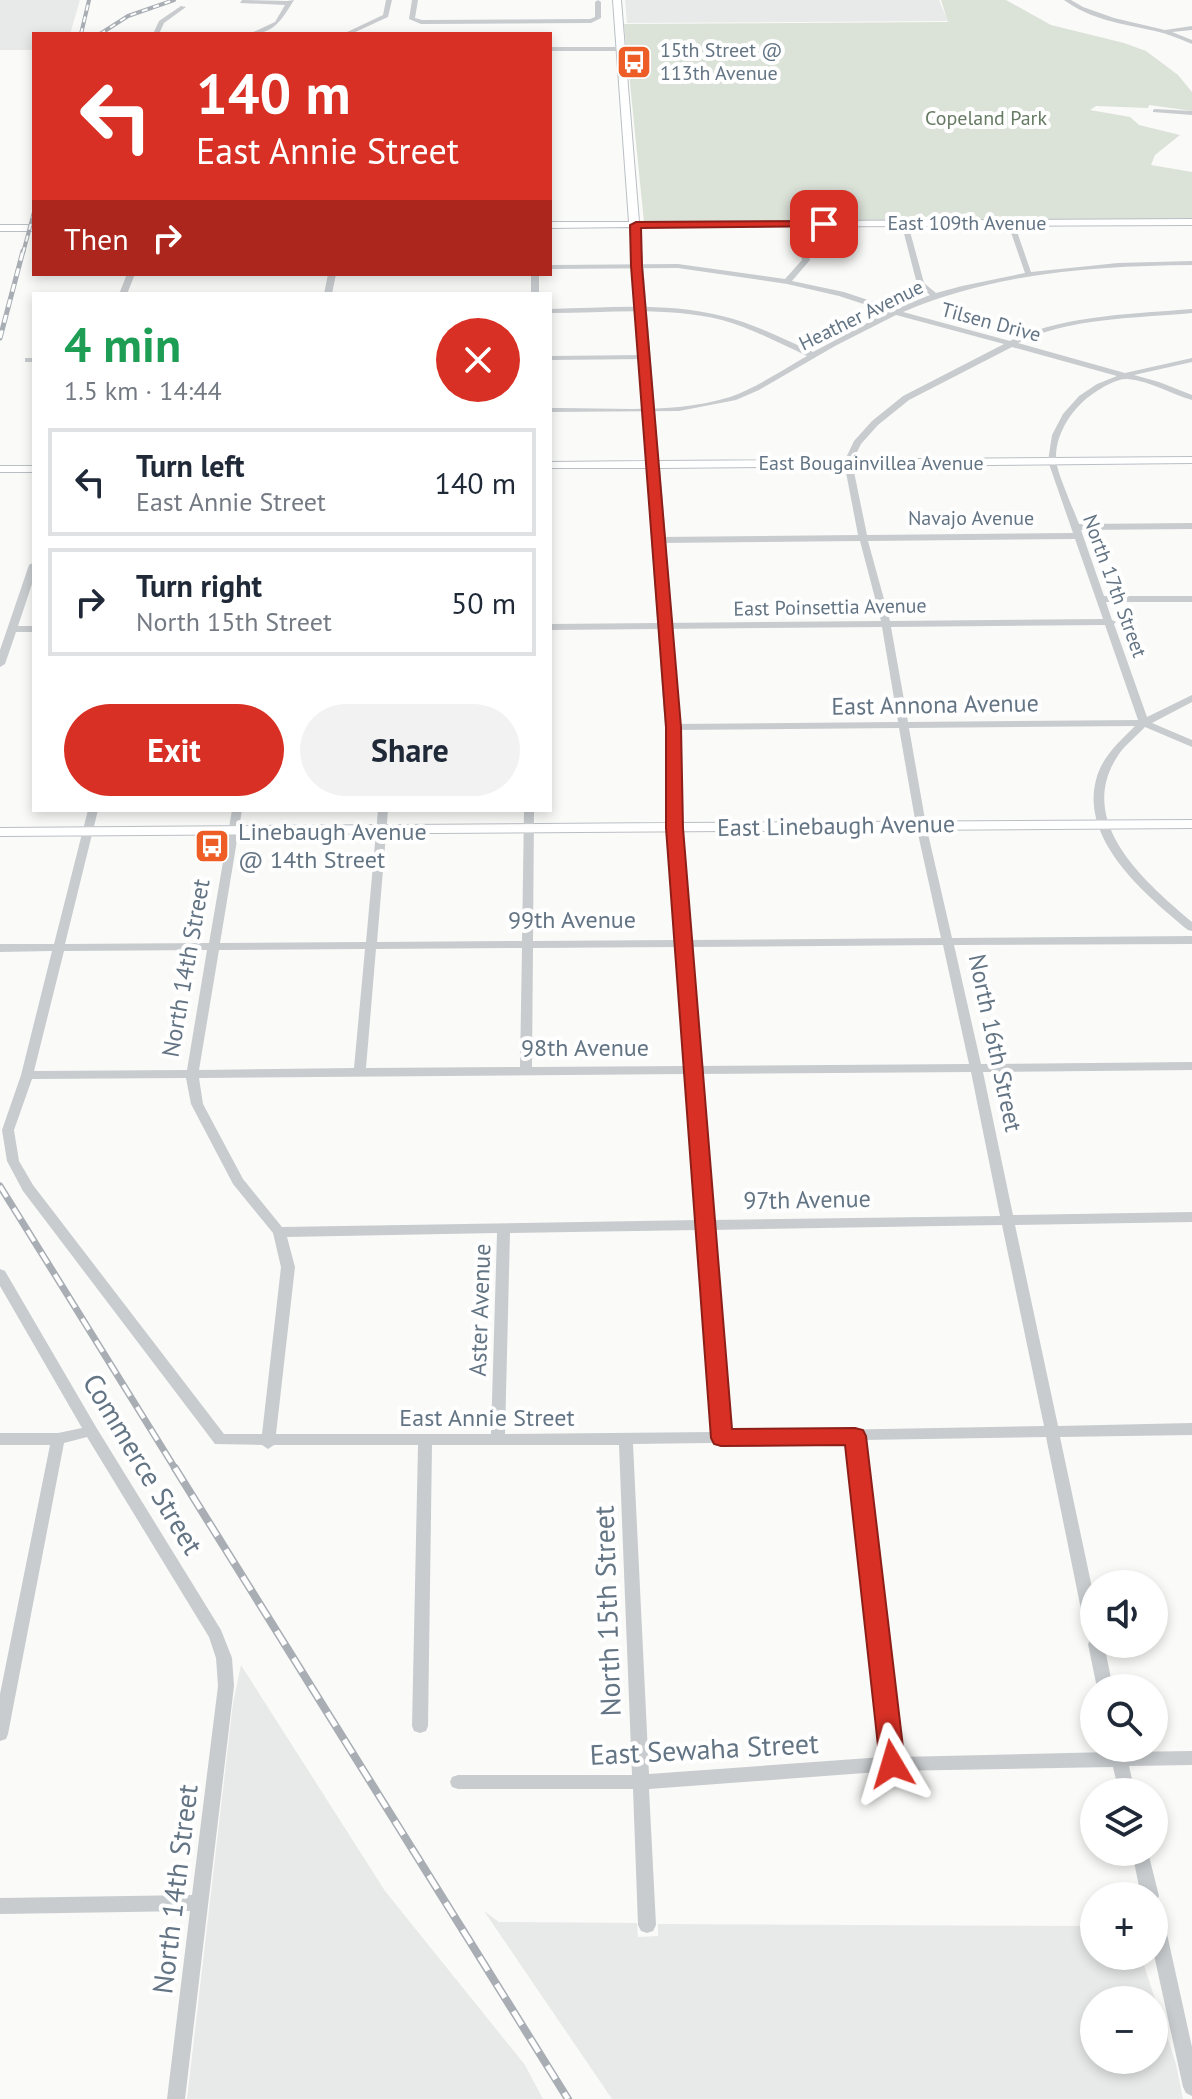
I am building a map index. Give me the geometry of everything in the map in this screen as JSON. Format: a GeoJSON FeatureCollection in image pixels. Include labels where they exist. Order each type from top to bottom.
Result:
{"type":"FeatureCollection","features":[{"type":"Feature","properties":{"kind":"street"},"geometry":{"type":"LineString","coordinates":[[359,31],[386,16],[389,0]]}},
{"type":"Feature","properties":{"kind":"street"},"geometry":{"type":"LineString","coordinates":[[415,0],[414,21],[591,21],[598,18],[598,1],[618,1],[673,727],[674,828],[721,1438]]}},
{"type":"Feature","properties":{"kind":"street"},"geometry":{"type":"LineString","coordinates":[[1067,0],[1091,14],[1165,32],[1192,42]]}},
{"type":"Feature","properties":{"kind":"street"},"geometry":{"type":"LineString","coordinates":[[242,2],[290,1]]}},
{"type":"Feature","properties":{"kind":"street"},"geometry":{"type":"LineString","coordinates":[[257,32],[277,23],[290,1]]}},
{"type":"Feature","properties":{"kind":"street"},"geometry":{"type":"LineString","coordinates":[[157,32],[161,22],[183,7]]}},
{"type":"Feature","properties":{"kind":"street"},"geometry":{"type":"LineString","coordinates":[[1165,32],[1192,28]]}},
{"type":"Feature","properties":{"kind":"street"},"geometry":{"type":"LineString","coordinates":[[552,49],[622,49]]}},
{"type":"Feature","properties":{"kind":"street"},"geometry":{"type":"LineString","coordinates":[[1155,111],[1192,113]]}},
{"type":"Feature","properties":{"kind":"street","name":"East 109th Avenue"},"geometry":{"type":"LineString","coordinates":[[552,225],[1192,222]]}},
{"type":"Feature","properties":{"kind":"street"},"geometry":{"type":"LineString","coordinates":[[1010,223],[1029,275]]}},
{"type":"Feature","properties":{"kind":"street"},"geometry":{"type":"LineString","coordinates":[[787,282],[806,260],[798,224]]}},
{"type":"Feature","properties":{"kind":"street"},"geometry":{"type":"LineString","coordinates":[[904,224],[921,284],[935,296]]}},
{"type":"Feature","properties":{"kind":"street"},"geometry":{"type":"LineString","coordinates":[[0,228],[32,228]]}},
{"type":"Feature","properties":{"kind":"street","name":"Heather Avenue"},"geometry":{"type":"LineString","coordinates":[[552,410],[691,408],[751,393],[812,355],[895,312],[935,296],[1029,275],[1147,263],[1192,263]]}},
{"type":"Feature","properties":{"kind":"street","name":"Tilsen Drive"},"geometry":{"type":"LineString","coordinates":[[552,267],[712,269],[787,282],[841,294],[895,312],[1121,374],[1192,398]]}},
{"type":"Feature","properties":{"kind":"street"},"geometry":{"type":"LineString","coordinates":[[552,311],[675,310],[722,318],[812,355]]}},
{"type":"Feature","properties":{"kind":"street"},"geometry":{"type":"LineString","coordinates":[[848,462],[857,443],[875,423],[906,398],[1053,326],[1137,314],[1192,311]]}},
{"type":"Feature","properties":{"kind":"street"},"geometry":{"type":"LineString","coordinates":[[552,358],[644,357]]}},
{"type":"Feature","properties":{"kind":"street"},"geometry":{"type":"LineString","coordinates":[[1052,461],[1054,438],[1064,415],[1087,394],[1121,374],[1192,360]]}},
{"type":"Feature","properties":{"kind":"street","name":"East Bougainvillea Avenue"},"geometry":{"type":"LineString","coordinates":[[552,465],[1192,460]]}},
{"type":"Feature","properties":{"kind":"street","name":"North 17th Street"},"geometry":{"type":"LineString","coordinates":[[1052,461],[1144,723]]}},
{"type":"Feature","properties":{"kind":"street","name":"North 16th Street"},"geometry":{"type":"LineString","coordinates":[[848,462],[863,537],[886,624],[921,825],[976,1068],[1081,1570]]}},
{"type":"Feature","properties":{"kind":"street"},"geometry":{"type":"LineString","coordinates":[[0,469],[32,469]]}},
{"type":"Feature","properties":{"kind":"street","name":"Navajo Avenue"},"geometry":{"type":"LineString","coordinates":[[658,540],[1077,532],[1192,526]]}},
{"type":"Feature","properties":{"kind":"street"},"geometry":{"type":"LineString","coordinates":[[0,664],[32,571]]}},
{"type":"Feature","properties":{"kind":"street"},"geometry":{"type":"LineString","coordinates":[[1103,599],[1192,599]]}},
{"type":"Feature","properties":{"kind":"street","name":"East Poinsettia Avenue"},"geometry":{"type":"LineString","coordinates":[[552,627],[1111,622]]}},
{"type":"Feature","properties":{"kind":"street"},"geometry":{"type":"LineString","coordinates":[[12,629],[32,629]]}},
{"type":"Feature","properties":{"kind":"street","name":"East Annona Avenue"},"geometry":{"type":"LineString","coordinates":[[673,727],[1144,723],[1192,698]]}},
{"type":"Feature","properties":{"kind":"street"},"geometry":{"type":"LineString","coordinates":[[1192,744],[1144,723],[1120,742],[1106,767],[1097,793],[1100,824],[1113,850],[1139,881],[1192,928]]}},
{"type":"Feature","properties":{"kind":"street","name":"East Annie Street"},"geometry":{"type":"LineString","coordinates":[[93,812],[27,1075],[8,1130],[13,1161],[28,1188],[220,1440],[268,1443],[721,1438],[1192,1429]]}},
{"type":"Feature","properties":{"kind":"street","name":"North 14th Street"},"geometry":{"type":"LineString","coordinates":[[237,812],[192,1075],[197,1104],[238,1181],[279,1232],[288,1267],[268,1443]]}},
{"type":"Feature","properties":{"kind":"street"},"geometry":{"type":"LineString","coordinates":[[360,1072],[383,812]]}},
{"type":"Feature","properties":{"kind":"street"},"geometry":{"type":"LineString","coordinates":[[526,1071],[529,812]]}},
{"type":"Feature","properties":{"kind":"street","name":"East Linebaugh Avenue"},"geometry":{"type":"LineString","coordinates":[[0,832],[1192,824]]}},
{"type":"Feature","properties":{"kind":"street","name":"99th Avenue"},"geometry":{"type":"LineString","coordinates":[[0,948],[684,941],[1192,940]]}},
{"type":"Feature","properties":{"kind":"street","name":"98th Avenue"},"geometry":{"type":"LineString","coordinates":[[27,1075],[1192,1066]]}},
{"type":"Feature","properties":{"kind":"street","name":"97th Avenue"},"geometry":{"type":"LineString","coordinates":[[279,1232],[1192,1217]]}},
{"type":"Feature","properties":{"kind":"street","name":"Aster Avenue"},"geometry":{"type":"LineString","coordinates":[[498,1440],[504,1229]]}},
{"type":"Feature","properties":{"kind":"street","name":"Commerce Street"},"geometry":{"type":"LineString","coordinates":[[0,1274],[91,1431],[216,1635],[224,1658],[226,1686]]}},
{"type":"Feature","properties":{"kind":"street"},"geometry":{"type":"LineString","coordinates":[[0,1439],[58,1439],[91,1431]]}},
{"type":"Feature","properties":{"kind":"street"},"geometry":{"type":"LineString","coordinates":[[855,1436],[892,1764]]}},
{"type":"Feature","properties":{"kind":"street"},"geometry":{"type":"LineString","coordinates":[[0,1734],[58,1439]]}},
{"type":"Feature","properties":{"kind":"street","name":"North 15th Street"},"geometry":{"type":"LineString","coordinates":[[626,1439],[647,1925]]}},
{"type":"Feature","properties":{"kind":"street"},"geometry":{"type":"LineString","coordinates":[[420,1726],[425,1441]]}},
{"type":"Feature","properties":{"kind":"street","name":"North 14th Street"},"geometry":{"type":"LineString","coordinates":[[176,2099],[226,1686]]}},
{"type":"Feature","properties":{"kind":"street","name":"East Sewaha Street"},"geometry":{"type":"LineString","coordinates":[[458,1782],[639,1782],[892,1764],[1080,1755]]}},
{"type":"Feature","properties":{"kind":"street","name":"East Sewaha Street"},"geometry":{"type":"LineString","coordinates":[[1168,1756],[1192,1758]]}},
{"type":"Feature","properties":{"kind":"street"},"geometry":{"type":"LineString","coordinates":[[0,1906],[199,1903]]}},
{"type":"Feature","properties":{"kind":"street"},"geometry":{"type":"LineString","coordinates":[[1166,1970],[1192,2087]]}},
{"type":"Feature","properties":{"kind":"shaded area"},"geometry":{"type":"Polygon","coordinates":[[[0,0],[80,0],[71,32],[32,32],[32,50],[0,50],[0,0]]]}},
{"type":"Feature","properties":{"kind":"shaded area"},"geometry":{"type":"Polygon","coordinates":[[[625,0],[939,0],[948,21],[627,23],[625,0]]]}},
{"type":"Feature","properties":{"kind":"shaded area"},"geometry":{"type":"Polygon","coordinates":[[[241,1665],[385,1891],[525,2065],[543,2099],[187,2099],[233,1703],[241,1665]]]}},
{"type":"Feature","properties":{"kind":"shaded area"},"geometry":{"type":"Polygon","coordinates":[[[484,1911],[499,1922],[637,1923],[638,1937],[658,1936],[658,1924],[1080,1926],[1080,1970],[1146,1970],[1151,1986],[1080,1986],[1080,2074],[1168,2074],[1168,2039],[1183,2099],[612,2099],[484,1911]]]}},
{"type":"Feature","properties":{"kind":"green space","name":"Copeland Park"},"geometry":{"type":"Polygon","coordinates":[[[941,0],[1006,0],[1051,25],[1146,51],[1178,75],[1192,92],[1192,111],[1149,105],[1148,108],[1096,106],[1090,110],[1130,117],[1139,125],[1180,135],[1155,155],[1151,165],[1192,172],[1192,221],[644,222],[624,24],[948,22],[941,0]]]}},
{"type":"Feature","properties":{"kind":"railway"},"geometry":{"type":"LineString","coordinates":[[81,32],[89,0]]}},
{"type":"Feature","properties":{"kind":"railway"},"geometry":{"type":"LineString","coordinates":[[103,32],[128,16],[174,0]]}},
{"type":"Feature","properties":{"kind":"railway"},"geometry":{"type":"LineString","coordinates":[[23,253],[32,219]]}},
{"type":"Feature","properties":{"kind":"railway"},"geometry":{"type":"LineString","coordinates":[[0,338],[23,251]]}},
{"type":"Feature","properties":{"kind":"railway"},"geometry":{"type":"LineString","coordinates":[[0,1186],[176,1470]]}},
{"type":"Feature","properties":{"kind":"railway"},"geometry":{"type":"LineString","coordinates":[[175,1468],[568,2099]]}},
{"type":"Feature","properties":{"kind":"place","name":"15th Street @ 113th Avenue"},"geometry":{"type":"Point","coordinates":[634,62]}},
{"type":"Feature","properties":{"kind":"place","name":"Linebaugh Avenue @ 14th Street"},"geometry":{"type":"Point","coordinates":[212,846]}},
{"type":"Feature","properties":{"kind":"route"},"geometry":{"type":"LineString","coordinates":[[824,224],[636,225],[637,266],[673,727],[674,828],[721,1438],[855,1436],[892,1764]]}}]}
